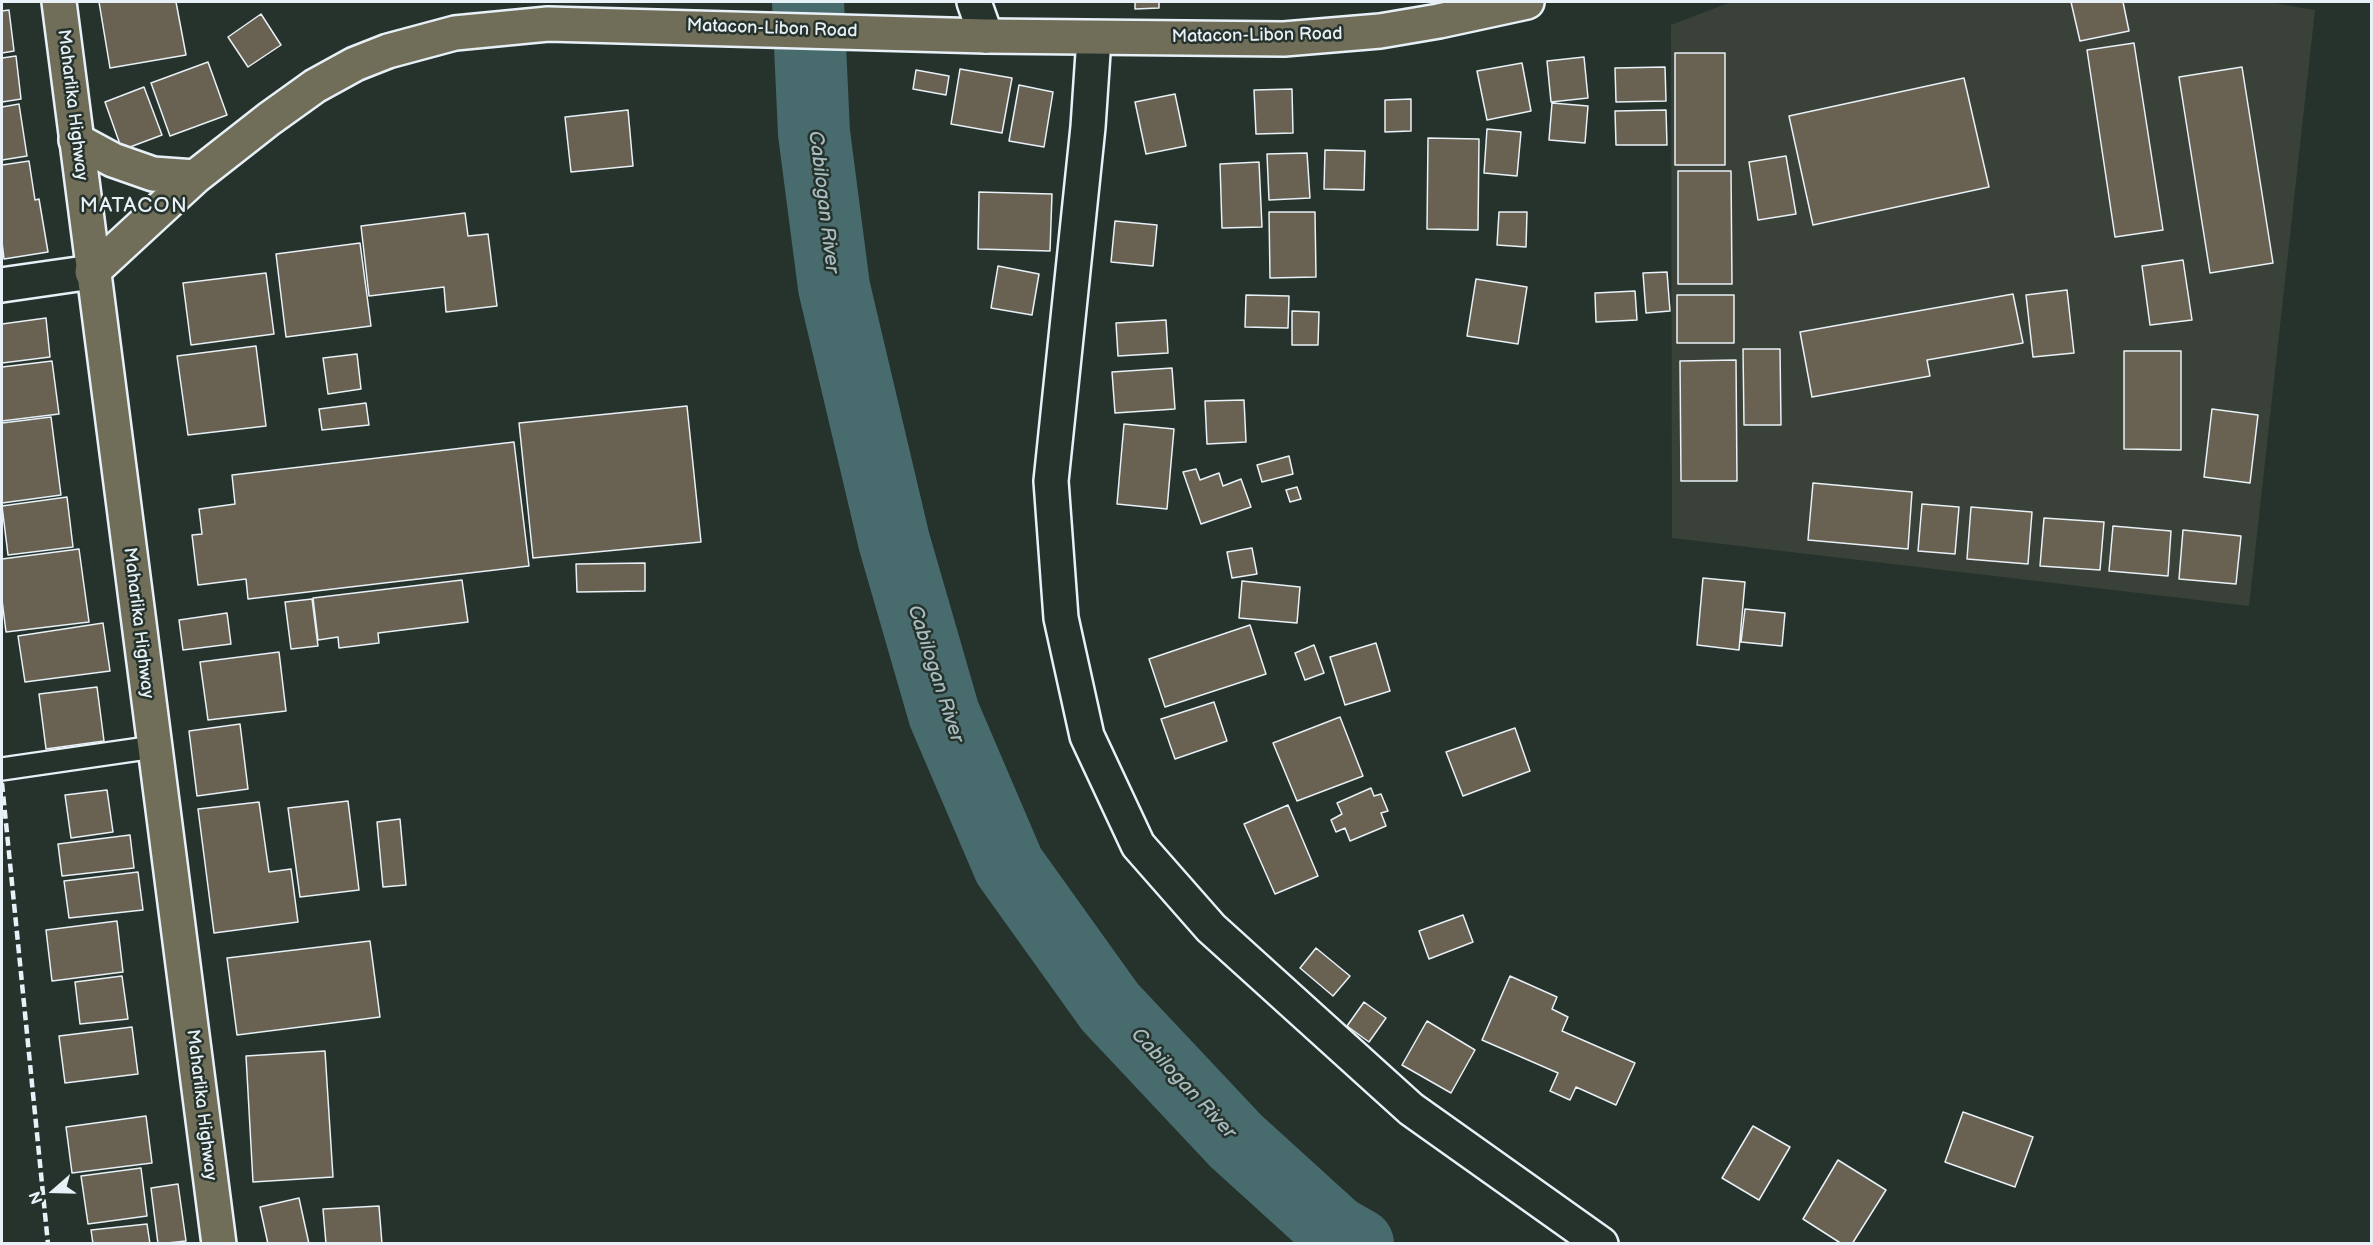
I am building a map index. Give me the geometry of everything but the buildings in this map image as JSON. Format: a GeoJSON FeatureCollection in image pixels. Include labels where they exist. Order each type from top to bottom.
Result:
{"type":"FeatureCollection","features":[{"type":"Feature","properties":{"kind":"main road","name":"Maharlika Highway"},"geometry":{"type":"LineString","coordinates":[[59,2],[92,273],[219,1244]]}},
{"type":"Feature","properties":{"kind":"main road","name":"Matacon-Libon Road"},"geometry":{"type":"LineString","coordinates":[[92,273],[195,177],[269,118],[315,86],[355,64],[388,51],[455,33],[549,24],[986,36],[1284,39],[1380,31],[1527,2]]}},
{"type":"Feature","properties":{"kind":"main road"},"geometry":{"type":"LineString","coordinates":[[76,140],[113,160],[153,174],[195,177]]}},
{"type":"Feature","properties":{"kind":"street"},"geometry":{"type":"LineString","coordinates":[[974,2],[986,36]]}},
{"type":"Feature","properties":{"kind":"street"},"geometry":{"type":"LineString","coordinates":[[1094,38],[1088,127],[1052,481],[1061,618],[1087,736],[1138,844],[1211,928],[1411,1109],[1601,1244]]}},
{"type":"Feature","properties":{"kind":"street"},"geometry":{"type":"LineString","coordinates":[[2,285],[92,273]]}},
{"type":"Feature","properties":{"kind":"lane"},"geometry":{"type":"LineString","coordinates":[[2,769],[154,747]]}},
{"type":"Feature","properties":{"kind":"shaded area"},"geometry":{"type":"Polygon","coordinates":[[[1731,2],[2268,2],[2315,10],[2249,606],[1672,538],[1671,25],[1731,2]]]}},
{"type":"Feature","properties":{"kind":"waterway","name":"Cabilogan River"},"geometry":{"type":"LineString","coordinates":[[808,2],[814,133],[834,287],[894,541],[944,714],[1009,866],[1110,1007],[1236,1141],[1335,1231],[1358,1244]]}},
{"type":"Feature","properties":{"kind":"railway"},"geometry":{"type":"LineString","coordinates":[[2,783],[48,1244]]}},
{"type":"Feature","properties":{"kind":"district","name":"MATACON"},"geometry":{"type":"Point","coordinates":[134,207]}}]}
